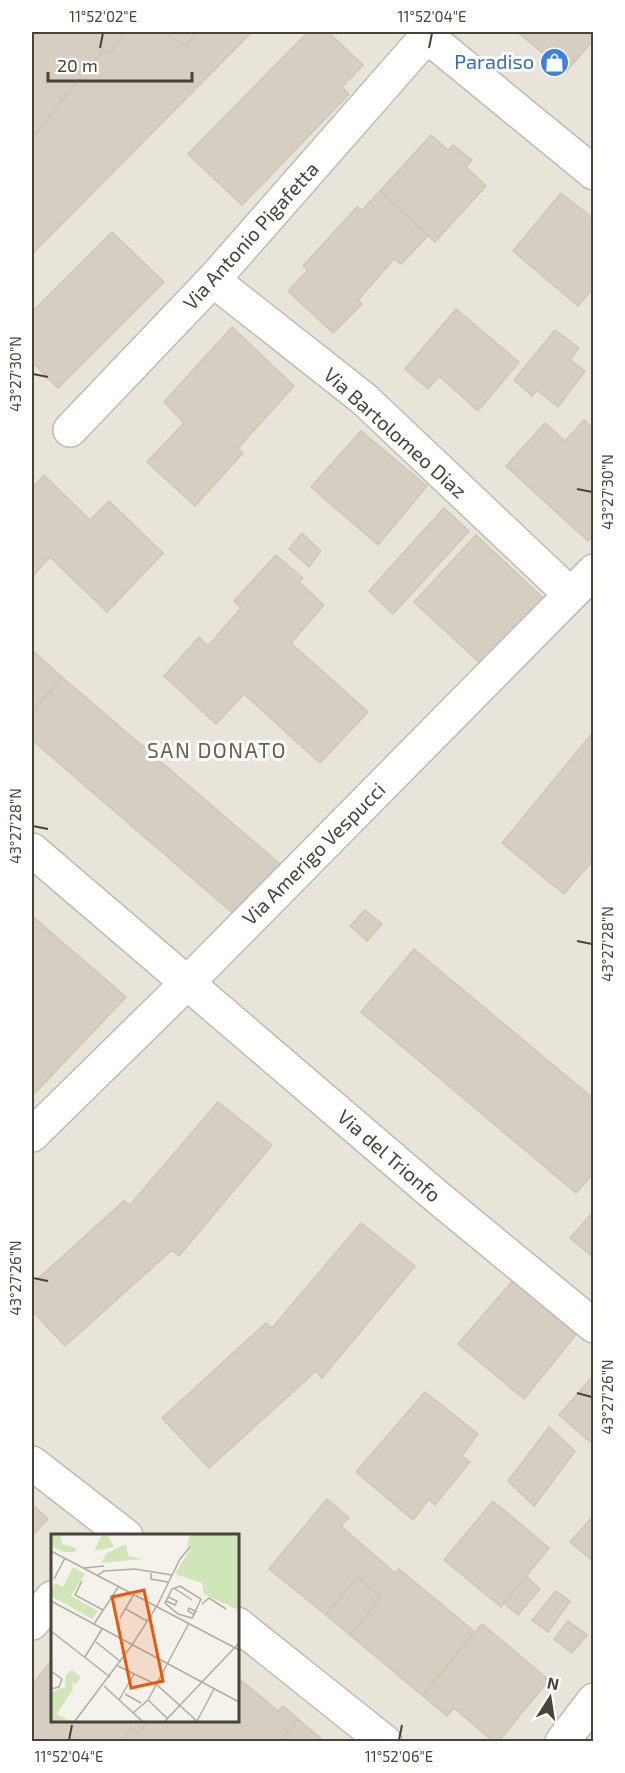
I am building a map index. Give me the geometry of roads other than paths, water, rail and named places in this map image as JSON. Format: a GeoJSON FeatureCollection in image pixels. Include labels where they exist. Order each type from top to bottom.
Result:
{"type":"FeatureCollection","features":[{"type":"Feature","properties":{"kind":"street"},"geometry":{"type":"LineString","coordinates":[[425,34],[594,173]]}},
{"type":"Feature","properties":{"kind":"street","name":"Via Antonio Pigafetta"},"geometry":{"type":"LineString","coordinates":[[70,430],[213,280],[425,34]]}},
{"type":"Feature","properties":{"kind":"street","name":"Via Bartolomeo Diaz"},"geometry":{"type":"LineString","coordinates":[[213,280],[364,399],[570,594]]}},
{"type":"Feature","properties":{"kind":"street","name":"Via Amerigo Vespucci"},"geometry":{"type":"LineString","coordinates":[[32,1135],[188,982],[594,571]]}},
{"type":"Feature","properties":{"kind":"street","name":"Via del Trionfo"},"geometry":{"type":"LineString","coordinates":[[32,849],[436,1196],[594,1326]]}},
{"type":"Feature","properties":{"kind":"street"},"geometry":{"type":"LineString","coordinates":[[32,1463],[114,1532]]}},
{"type":"Feature","properties":{"kind":"street"},"geometry":{"type":"LineString","coordinates":[[32,1623],[51,1599]]}},
{"type":"Feature","properties":{"kind":"street"},"geometry":{"type":"LineString","coordinates":[[238,1625],[385,1742]]}},
{"type":"Feature","properties":{"kind":"street"},"geometry":{"type":"LineString","coordinates":[[562,1742],[594,1700]]}},
{"type":"Feature","properties":{"kind":"place","name":"Paradiso"},"geometry":{"type":"Point","coordinates":[555,62]}},
{"type":"Feature","properties":{"kind":"district","name":"SAN DONATO"},"geometry":{"type":"Point","coordinates":[217,751]}}]}
